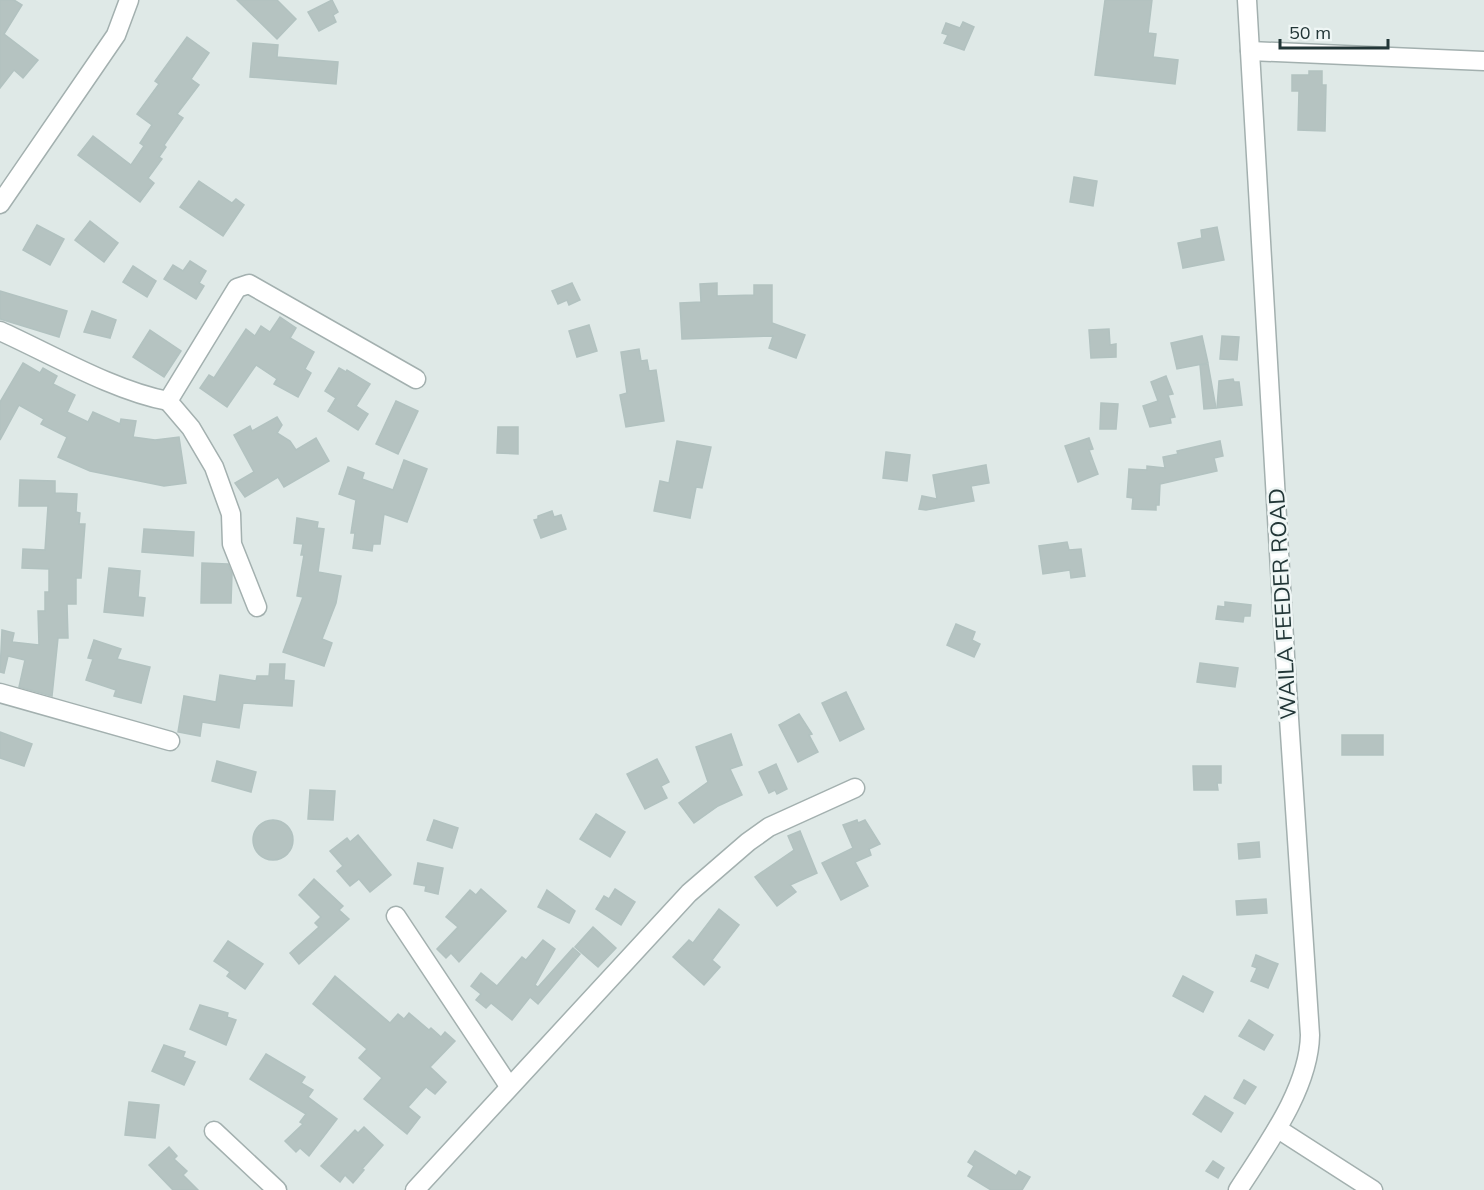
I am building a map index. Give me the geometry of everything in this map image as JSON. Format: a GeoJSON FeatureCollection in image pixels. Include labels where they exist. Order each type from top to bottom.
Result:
{"type":"FeatureCollection","features":[{"type":"Feature","properties":{"kind":"street"},"geometry":{"type":"LineString","coordinates":[[0,204],[116,35],[129,0]]}},
{"type":"Feature","properties":{"kind":"street","name":"WAILA FEEDER ROAD"},"geometry":{"type":"LineString","coordinates":[[1238,1190],[1278,1129],[1310,1057],[1247,0]]}},
{"type":"Feature","properties":{"kind":"street"},"geometry":{"type":"LineString","coordinates":[[1250,51],[1484,61]]}},
{"type":"Feature","properties":{"kind":"street"},"geometry":{"type":"LineString","coordinates":[[168,401],[237,288],[243,285],[254,286],[416,379]]}},
{"type":"Feature","properties":{"kind":"street"},"geometry":{"type":"LineString","coordinates":[[0,331],[121,386],[150,398],[168,401],[191,428],[214,467],[231,514],[232,544],[257,607]]}},
{"type":"Feature","properties":{"kind":"street"},"geometry":{"type":"LineString","coordinates":[[0,693],[170,741]]}},
{"type":"Feature","properties":{"kind":"street"},"geometry":{"type":"LineString","coordinates":[[415,1190],[689,893],[769,826],[855,788]]}},
{"type":"Feature","properties":{"kind":"street"},"geometry":{"type":"LineString","coordinates":[[396,916],[509,1086]]}},
{"type":"Feature","properties":{"kind":"street"},"geometry":{"type":"LineString","coordinates":[[1278,1129],[1373,1190]]}},
{"type":"Feature","properties":{"kind":"street"},"geometry":{"type":"LineString","coordinates":[[214,1131],[277,1190]]}},
{"type":"Feature","properties":{"kind":"building"},"geometry":{"type":"Polygon","coordinates":[[[0,0],[14,0],[22,5],[4,34],[38,60],[23,78],[14,70],[0,88],[0,0]]]}},
{"type":"Feature","properties":{"kind":"building"},"geometry":{"type":"Polygon","coordinates":[[[237,0],[277,0],[296,19],[277,39],[237,0]]]}},
{"type":"Feature","properties":{"kind":"building"},"geometry":{"type":"Polygon","coordinates":[[[332,0],[338,12],[333,15],[336,22],[319,31],[308,12],[332,0]]]}},
{"type":"Feature","properties":{"kind":"building"},"geometry":{"type":"Polygon","coordinates":[[[1105,0],[1152,0],[1148,33],[1156,34],[1153,57],[1178,60],[1175,84],[1095,75],[1105,0]]]}},
{"type":"Feature","properties":{"kind":"building"},"geometry":{"type":"Polygon","coordinates":[[[963,22],[974,27],[964,50],[944,43],[948,35],[942,33],[946,23],[960,28],[963,22]]]}},
{"type":"Feature","properties":{"kind":"building"},"geometry":{"type":"Polygon","coordinates":[[[187,37],[209,53],[191,79],[199,85],[177,114],[183,118],[164,145],[166,147],[159,157],[162,159],[148,178],[154,183],[140,202],[78,155],[93,136],[131,165],[144,146],[140,143],[152,125],[137,114],[159,84],[155,81],[187,37]]]}},
{"type":"Feature","properties":{"kind":"building"},"geometry":{"type":"Polygon","coordinates":[[[253,43],[278,45],[277,57],[338,62],[336,84],[250,77],[253,43]]]}},
{"type":"Feature","properties":{"kind":"building"},"geometry":{"type":"Polygon","coordinates":[[[1309,71],[1322,71],[1322,85],[1326,85],[1325,131],[1298,130],[1299,91],[1292,91],[1292,75],[1309,75],[1309,71]]]}},
{"type":"Feature","properties":{"kind":"building"},"geometry":{"type":"Polygon","coordinates":[[[1074,177],[1097,181],[1093,206],[1070,202],[1074,177]]]}},
{"type":"Feature","properties":{"kind":"building"},"geometry":{"type":"Polygon","coordinates":[[[199,181],[232,203],[236,199],[244,205],[223,236],[180,207],[199,181]]]}},
{"type":"Feature","properties":{"kind":"building"},"geometry":{"type":"Polygon","coordinates":[[[90,221],[118,243],[104,262],[75,240],[90,221]]]}},
{"type":"Feature","properties":{"kind":"building"},"geometry":{"type":"Polygon","coordinates":[[[37,225],[64,239],[50,265],[23,250],[37,225]]]}},
{"type":"Feature","properties":{"kind":"building"},"geometry":{"type":"Polygon","coordinates":[[[1217,227],[1224,260],[1183,268],[1178,243],[1202,238],[1201,230],[1217,227]]]}},
{"type":"Feature","properties":{"kind":"building"},"geometry":{"type":"Polygon","coordinates":[[[190,261],[206,271],[199,283],[204,286],[196,299],[164,279],[173,265],[183,271],[190,261]]]}},
{"type":"Feature","properties":{"kind":"building"},"geometry":{"type":"Polygon","coordinates":[[[133,266],[156,281],[147,297],[123,282],[133,266]]]}},
{"type":"Feature","properties":{"kind":"building"},"geometry":{"type":"Polygon","coordinates":[[[572,283],[580,300],[569,305],[567,300],[558,304],[552,291],[572,283]]]}},
{"type":"Feature","properties":{"kind":"building"},"geometry":{"type":"Polygon","coordinates":[[[717,283],[717,296],[754,295],[754,285],[772,285],[772,323],[805,335],[796,358],[769,348],[773,336],[682,339],[680,303],[701,302],[700,284],[717,283]]]}},
{"type":"Feature","properties":{"kind":"building"},"geometry":{"type":"Polygon","coordinates":[[[0,291],[67,311],[59,337],[0,319],[0,291]]]}},
{"type":"Feature","properties":{"kind":"building"},"geometry":{"type":"Polygon","coordinates":[[[92,311],[116,320],[110,338],[84,332],[92,311]]]}},
{"type":"Feature","properties":{"kind":"building"},"geometry":{"type":"Polygon","coordinates":[[[280,317],[296,328],[290,338],[314,352],[305,369],[311,373],[298,397],[274,384],[277,379],[256,365],[227,407],[200,388],[209,375],[214,378],[246,329],[255,336],[261,326],[270,332],[280,317]]]}},
{"type":"Feature","properties":{"kind":"building"},"geometry":{"type":"Polygon","coordinates":[[[589,325],[597,351],[577,357],[569,331],[589,325]]]}},
{"type":"Feature","properties":{"kind":"building"},"geometry":{"type":"Polygon","coordinates":[[[1109,329],[1110,345],[1116,344],[1116,357],[1091,358],[1089,330],[1109,329]]]}},
{"type":"Feature","properties":{"kind":"building"},"geometry":{"type":"Polygon","coordinates":[[[150,330],[181,351],[164,377],[133,357],[150,330]]]}},
{"type":"Feature","properties":{"kind":"building"},"geometry":{"type":"Polygon","coordinates":[[[1202,336],[1208,363],[1177,369],[1171,343],[1202,336]]]}},
{"type":"Feature","properties":{"kind":"building"},"geometry":{"type":"Polygon","coordinates":[[[1222,336],[1239,337],[1237,360],[1220,359],[1222,336]]]}},
{"type":"Feature","properties":{"kind":"building"},"geometry":{"type":"Polygon","coordinates":[[[639,349],[641,361],[647,360],[649,371],[656,370],[664,421],[626,427],[620,395],[627,393],[621,352],[639,349]]]}},
{"type":"Feature","properties":{"kind":"building"},"geometry":{"type":"Polygon","coordinates":[[[23,363],[40,373],[43,368],[57,376],[53,384],[75,395],[67,412],[88,422],[93,412],[120,424],[121,419],[136,421],[133,437],[155,440],[179,437],[186,483],[164,486],[90,471],[58,457],[67,437],[41,424],[44,419],[19,405],[0,440],[0,402],[23,363]]]}},
{"type":"Feature","properties":{"kind":"building"},"geometry":{"type":"Polygon","coordinates":[[[1208,364],[1216,408],[1204,409],[1200,365],[1208,364]]]}},
{"type":"Feature","properties":{"kind":"building"},"geometry":{"type":"Polygon","coordinates":[[[339,368],[346,372],[347,370],[370,384],[356,406],[368,414],[358,430],[328,411],[336,398],[325,391],[339,368]]]}},
{"type":"Feature","properties":{"kind":"building"},"geometry":{"type":"Polygon","coordinates":[[[1166,376],[1173,394],[1168,395],[1175,417],[1170,418],[1171,423],[1150,427],[1143,406],[1158,401],[1151,382],[1166,376]]]}},
{"type":"Feature","properties":{"kind":"building"},"geometry":{"type":"Polygon","coordinates":[[[1233,379],[1234,382],[1239,382],[1242,405],[1217,408],[1219,381],[1233,379]]]}},
{"type":"Feature","properties":{"kind":"building"},"geometry":{"type":"Polygon","coordinates":[[[396,401],[418,411],[398,454],[376,444],[396,401]]]}},
{"type":"Feature","properties":{"kind":"building"},"geometry":{"type":"Polygon","coordinates":[[[1101,403],[1118,404],[1116,429],[1100,429],[1101,403]]]}},
{"type":"Feature","properties":{"kind":"building"},"geometry":{"type":"Polygon","coordinates":[[[277,417],[282,425],[277,433],[290,441],[296,450],[316,438],[329,461],[284,487],[278,477],[245,497],[235,483],[254,472],[234,435],[250,426],[252,431],[277,417]]]}},
{"type":"Feature","properties":{"kind":"building"},"geometry":{"type":"Polygon","coordinates":[[[498,427],[518,427],[518,454],[497,453],[498,427]]]}},
{"type":"Feature","properties":{"kind":"building"},"geometry":{"type":"Polygon","coordinates":[[[1089,438],[1093,449],[1089,450],[1098,474],[1078,482],[1065,446],[1089,438]]]}},
{"type":"Feature","properties":{"kind":"building"},"geometry":{"type":"Polygon","coordinates":[[[677,441],[711,447],[702,488],[696,487],[690,518],[654,511],[660,481],[669,483],[677,441]]]}},
{"type":"Feature","properties":{"kind":"building"},"geometry":{"type":"Polygon","coordinates":[[[1220,441],[1223,456],[1214,458],[1217,471],[1160,484],[1159,505],[1156,505],[1156,510],[1132,509],[1133,498],[1127,497],[1129,469],[1147,470],[1147,466],[1165,468],[1163,457],[1178,454],[1177,451],[1220,441]]]}},
{"type":"Feature","properties":{"kind":"building"},"geometry":{"type":"Polygon","coordinates":[[[886,452],[910,455],[907,481],[883,478],[886,452]]]}},
{"type":"Feature","properties":{"kind":"building"},"geometry":{"type":"Polygon","coordinates":[[[404,460],[427,469],[407,522],[384,514],[380,544],[373,544],[372,551],[353,548],[355,533],[351,533],[356,500],[339,494],[348,467],[364,473],[362,479],[393,490],[404,460]]]}},
{"type":"Feature","properties":{"kind":"building"},"geometry":{"type":"Polygon","coordinates":[[[986,465],[989,483],[971,486],[974,501],[926,510],[919,509],[922,496],[937,499],[933,475],[986,465]]]}},
{"type":"Feature","properties":{"kind":"building"},"geometry":{"type":"Polygon","coordinates":[[[20,480],[55,481],[55,493],[77,494],[76,512],[80,513],[79,524],[85,524],[81,578],[76,578],[76,604],[67,604],[68,638],[58,638],[52,696],[19,687],[25,660],[8,656],[4,673],[0,672],[2,630],[14,633],[12,642],[39,645],[38,611],[45,611],[45,592],[49,592],[49,569],[22,568],[23,549],[45,550],[48,506],[19,506],[20,480]]]}},
{"type":"Feature","properties":{"kind":"building"},"geometry":{"type":"Polygon","coordinates":[[[552,511],[554,517],[561,515],[566,529],[541,538],[534,520],[552,511]]]}},
{"type":"Feature","properties":{"kind":"building"},"geometry":{"type":"Polygon","coordinates":[[[297,518],[318,522],[317,528],[324,529],[318,572],[341,576],[336,603],[322,639],[332,643],[324,666],[283,652],[303,597],[297,596],[304,555],[301,555],[303,544],[294,543],[297,518]]]}},
{"type":"Feature","properties":{"kind":"building"},"geometry":{"type":"Polygon","coordinates":[[[144,529],[194,532],[193,556],[142,552],[144,529]]]}},
{"type":"Feature","properties":{"kind":"building"},"geometry":{"type":"Polygon","coordinates":[[[1067,542],[1069,550],[1081,549],[1085,576],[1071,578],[1070,570],[1043,574],[1039,546],[1067,542]]]}},
{"type":"Feature","properties":{"kind":"building"},"geometry":{"type":"Polygon","coordinates":[[[202,563],[228,564],[232,574],[231,603],[201,603],[202,563]]]}},
{"type":"Feature","properties":{"kind":"building"},"geometry":{"type":"Polygon","coordinates":[[[109,568],[140,571],[138,597],[145,598],[143,616],[104,612],[109,568]]]}},
{"type":"Feature","properties":{"kind":"building"},"geometry":{"type":"Polygon","coordinates":[[[1225,602],[1251,605],[1250,616],[1244,616],[1243,622],[1216,619],[1218,606],[1225,607],[1225,602]]]}},
{"type":"Feature","properties":{"kind":"building"},"geometry":{"type":"Polygon","coordinates":[[[956,624],[975,632],[972,640],[980,644],[974,657],[947,645],[956,624]]]}},
{"type":"Feature","properties":{"kind":"building"},"geometry":{"type":"Polygon","coordinates":[[[94,640],[121,649],[117,659],[150,667],[141,703],[114,696],[116,690],[86,680],[93,659],[88,658],[94,640]]]}},
{"type":"Feature","properties":{"kind":"building"},"geometry":{"type":"Polygon","coordinates":[[[1200,663],[1238,668],[1235,687],[1197,682],[1200,663]]]}},
{"type":"Feature","properties":{"kind":"building"},"geometry":{"type":"Polygon","coordinates":[[[270,664],[285,664],[284,680],[294,681],[292,706],[243,703],[239,728],[202,722],[200,736],[178,732],[184,696],[216,702],[220,675],[256,681],[257,676],[269,676],[270,664]]]}},
{"type":"Feature","properties":{"kind":"building"},"geometry":{"type":"Polygon","coordinates":[[[846,692],[864,729],[840,741],[822,703],[846,692]]]}},
{"type":"Feature","properties":{"kind":"building"},"geometry":{"type":"Polygon","coordinates":[[[799,714],[812,734],[809,735],[818,752],[798,762],[779,725],[799,714]]]}},
{"type":"Feature","properties":{"kind":"building"},"geometry":{"type":"Polygon","coordinates":[[[0,732],[32,744],[24,766],[0,758],[0,732]]]}},
{"type":"Feature","properties":{"kind":"building"},"geometry":{"type":"Polygon","coordinates":[[[731,734],[742,765],[730,769],[742,795],[718,806],[694,823],[679,803],[708,782],[696,747],[731,734]]]}},
{"type":"Feature","properties":{"kind":"building"},"geometry":{"type":"Polygon","coordinates":[[[1342,735],[1383,735],[1383,755],[1342,755],[1342,735]]]}},
{"type":"Feature","properties":{"kind":"building"},"geometry":{"type":"Polygon","coordinates":[[[657,759],[669,782],[661,786],[667,798],[645,809],[627,774],[657,759]]]}},
{"type":"Feature","properties":{"kind":"building"},"geometry":{"type":"Polygon","coordinates":[[[217,761],[256,772],[251,792],[212,781],[217,761]]]}},
{"type":"Feature","properties":{"kind":"building"},"geometry":{"type":"Polygon","coordinates":[[[776,764],[787,789],[777,794],[775,790],[769,793],[759,772],[776,764]]]}},
{"type":"Feature","properties":{"kind":"building"},"geometry":{"type":"Polygon","coordinates":[[[1193,766],[1221,766],[1221,783],[1217,783],[1218,790],[1194,790],[1193,766]]]}},
{"type":"Feature","properties":{"kind":"building"},"geometry":{"type":"Polygon","coordinates":[[[310,790],[335,791],[333,820],[308,819],[310,790]]]}},
{"type":"Feature","properties":{"kind":"building"},"geometry":{"type":"Polygon","coordinates":[[[596,814],[625,832],[610,857],[580,839],[596,814]]]}},
{"type":"Feature","properties":{"kind":"building"},"geometry":{"type":"Polygon","coordinates":[[[273,820],[281,821],[287,826],[292,832],[292,848],[287,854],[281,859],[273,860],[265,859],[259,854],[254,848],[253,840],[254,832],[259,826],[265,821],[273,820]]]}},
{"type":"Feature","properties":{"kind":"building"},"geometry":{"type":"Polygon","coordinates":[[[434,820],[458,828],[452,848],[427,840],[434,820]]]}},
{"type":"Feature","properties":{"kind":"building"},"geometry":{"type":"Polygon","coordinates":[[[857,820],[858,823],[865,820],[880,844],[869,849],[871,855],[855,862],[868,886],[841,900],[822,863],[853,848],[843,825],[857,820]]]}},
{"type":"Feature","properties":{"kind":"building"},"geometry":{"type":"Polygon","coordinates":[[[800,831],[817,873],[790,885],[796,892],[777,906],[755,877],[794,850],[788,836],[800,831]]]}},
{"type":"Feature","properties":{"kind":"building"},"geometry":{"type":"Polygon","coordinates":[[[358,835],[391,875],[370,892],[359,879],[350,886],[337,871],[343,866],[330,851],[347,838],[350,842],[358,835]]]}},
{"type":"Feature","properties":{"kind":"building"},"geometry":{"type":"Polygon","coordinates":[[[1259,842],[1260,857],[1239,859],[1238,844],[1259,842]]]}},
{"type":"Feature","properties":{"kind":"building"},"geometry":{"type":"Polygon","coordinates":[[[418,863],[443,868],[438,894],[425,891],[426,886],[414,884],[418,863]]]}},
{"type":"Feature","properties":{"kind":"building"},"geometry":{"type":"Polygon","coordinates":[[[314,879],[343,906],[339,910],[349,919],[299,964],[290,953],[319,927],[315,923],[321,917],[299,895],[314,879]]]}},
{"type":"Feature","properties":{"kind":"building"},"geometry":{"type":"Polygon","coordinates":[[[481,889],[506,911],[459,962],[451,953],[446,958],[437,949],[458,927],[446,917],[470,890],[476,895],[481,889]]]}},
{"type":"Feature","properties":{"kind":"building"},"geometry":{"type":"Polygon","coordinates":[[[615,889],[635,902],[621,925],[596,909],[604,896],[609,899],[615,889]]]}},
{"type":"Feature","properties":{"kind":"building"},"geometry":{"type":"Polygon","coordinates":[[[547,890],[575,911],[569,923],[538,907],[547,890]]]}},
{"type":"Feature","properties":{"kind":"building"},"geometry":{"type":"Polygon","coordinates":[[[1266,899],[1267,913],[1237,915],[1236,901],[1266,899]]]}},
{"type":"Feature","properties":{"kind":"building"},"geometry":{"type":"Polygon","coordinates":[[[719,909],[739,925],[712,960],[720,967],[704,985],[673,957],[689,940],[693,943],[719,909]]]}},
{"type":"Feature","properties":{"kind":"building"},"geometry":{"type":"Polygon","coordinates":[[[593,927],[616,948],[598,967],[575,947],[593,927]]]}},
{"type":"Feature","properties":{"kind":"building"},"geometry":{"type":"Polygon","coordinates":[[[543,940],[555,949],[535,985],[538,987],[573,948],[580,954],[538,1004],[530,997],[512,1020],[491,1003],[486,1008],[476,1000],[481,994],[471,986],[481,973],[497,986],[522,957],[526,960],[543,940]]]}},
{"type":"Feature","properties":{"kind":"building"},"geometry":{"type":"Polygon","coordinates":[[[228,941],[263,964],[245,989],[227,976],[230,972],[214,961],[228,941]]]}},
{"type":"Feature","properties":{"kind":"building"},"geometry":{"type":"Polygon","coordinates":[[[1256,955],[1278,964],[1268,988],[1251,981],[1257,968],[1252,966],[1256,955]]]}},
{"type":"Feature","properties":{"kind":"building"},"geometry":{"type":"Polygon","coordinates":[[[335,976],[390,1023],[398,1014],[404,1019],[409,1013],[429,1030],[431,1028],[441,1037],[445,1032],[455,1041],[430,1067],[446,1082],[435,1094],[426,1087],[408,1107],[420,1117],[407,1134],[364,1099],[382,1078],[359,1058],[367,1049],[313,1004],[335,976]]]}},
{"type":"Feature","properties":{"kind":"building"},"geometry":{"type":"Polygon","coordinates":[[[1183,976],[1213,992],[1203,1012],[1173,996],[1183,976]]]}},
{"type":"Feature","properties":{"kind":"building"},"geometry":{"type":"Polygon","coordinates":[[[200,1005],[228,1013],[227,1017],[236,1020],[226,1045],[190,1029],[200,1005]]]}},
{"type":"Feature","properties":{"kind":"building"},"geometry":{"type":"Polygon","coordinates":[[[1249,1020],[1273,1035],[1264,1050],[1239,1036],[1249,1020]]]}},
{"type":"Feature","properties":{"kind":"building"},"geometry":{"type":"Polygon","coordinates":[[[164,1045],[185,1052],[183,1057],[195,1062],[184,1085],[152,1071],[164,1045]]]}},
{"type":"Feature","properties":{"kind":"building"},"geometry":{"type":"Polygon","coordinates":[[[266,1054],[305,1077],[301,1083],[313,1090],[308,1097],[337,1119],[309,1156],[300,1148],[296,1152],[285,1141],[303,1124],[300,1122],[306,1114],[250,1079],[266,1054]]]}},
{"type":"Feature","properties":{"kind":"building"},"geometry":{"type":"Polygon","coordinates":[[[1244,1080],[1256,1087],[1245,1104],[1234,1098],[1244,1080]]]}},
{"type":"Feature","properties":{"kind":"building"},"geometry":{"type":"Polygon","coordinates":[[[1205,1096],[1233,1113],[1221,1132],[1193,1114],[1205,1096]]]}},
{"type":"Feature","properties":{"kind":"building"},"geometry":{"type":"Polygon","coordinates":[[[129,1102],[159,1105],[155,1138],[125,1135],[129,1102]]]}},
{"type":"Feature","properties":{"kind":"building"},"geometry":{"type":"Polygon","coordinates":[[[364,1127],[383,1145],[353,1183],[345,1175],[340,1182],[321,1166],[355,1130],[358,1133],[364,1127]]]}},
{"type":"Feature","properties":{"kind":"building"},"geometry":{"type":"Polygon","coordinates":[[[169,1147],[177,1156],[174,1159],[187,1171],[183,1175],[198,1190],[173,1190],[149,1165],[169,1147]]]}},
{"type":"Feature","properties":{"kind":"building"},"geometry":{"type":"Polygon","coordinates":[[[975,1151],[1016,1176],[1019,1171],[1030,1177],[1022,1190],[991,1190],[968,1176],[974,1166],[968,1162],[975,1151]]]}},
{"type":"Feature","properties":{"kind":"building"},"geometry":{"type":"Polygon","coordinates":[[[1213,1161],[1224,1168],[1218,1178],[1206,1171],[1213,1161]]]}}]}
